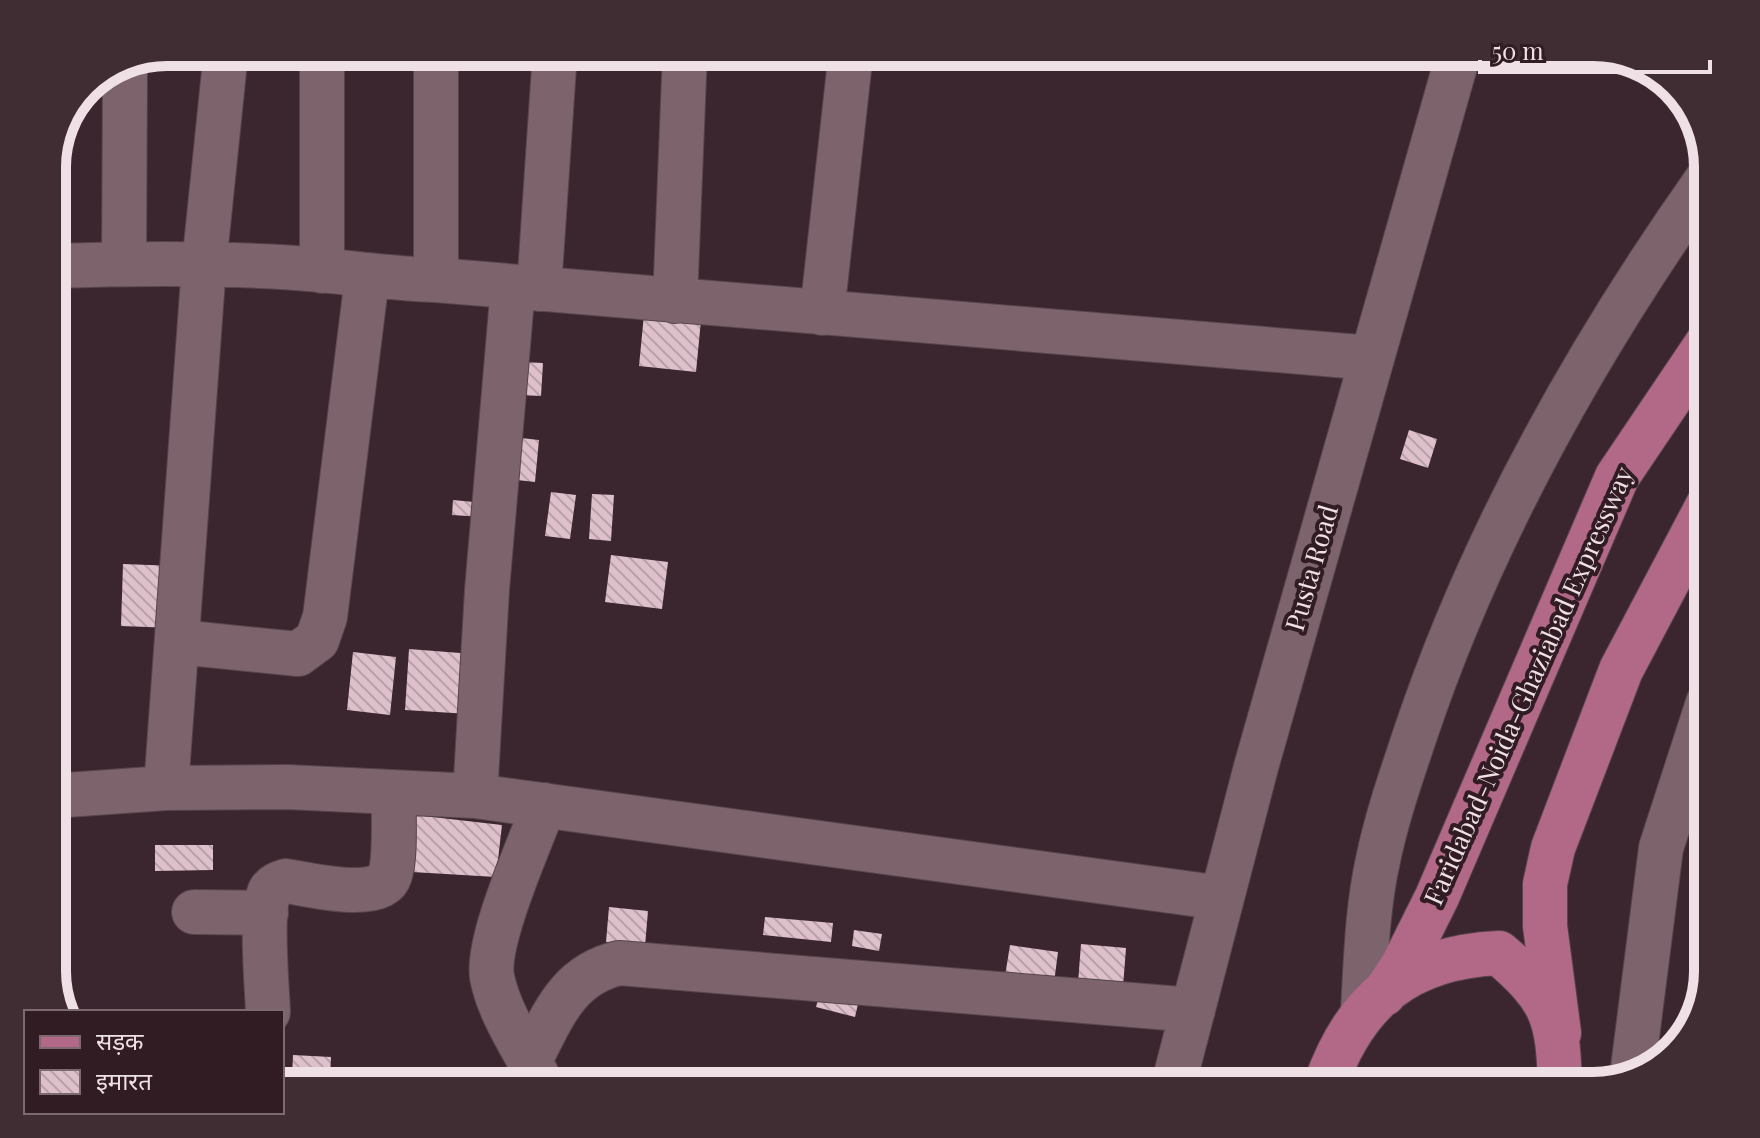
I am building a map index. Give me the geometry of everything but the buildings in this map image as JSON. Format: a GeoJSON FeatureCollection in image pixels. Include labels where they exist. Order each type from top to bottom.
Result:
{"type":"FeatureCollection","features":[{"type":"Feature","properties":{"kind":"main road","name":"Faridabad-Noida-Ghaziabad Expressway"},"geometry":{"type":"LineString","coordinates":[[1331,1072],[1347,1032],[1403,965],[1437,897],[1617,477],[1694,363]]}},
{"type":"Feature","properties":{"kind":"main road"},"geometry":{"type":"LineString","coordinates":[[1560,1072],[1559,1033],[1545,926],[1545,884],[1553,848],[1621,670],[1694,533]]}},
{"type":"Feature","properties":{"kind":"main road"},"geometry":{"type":"LineString","coordinates":[[1374,1002],[1422,968],[1460,955],[1499,953],[1529,978],[1559,1033]]}},
{"type":"Feature","properties":{"kind":"street"},"geometry":{"type":"LineString","coordinates":[[166,788],[204,265],[225,66]]}},
{"type":"Feature","properties":{"kind":"street"},"geometry":{"type":"LineString","coordinates":[[322,66],[322,271]]}},
{"type":"Feature","properties":{"kind":"street"},"geometry":{"type":"LineString","coordinates":[[436,66],[436,280]]}},
{"type":"Feature","properties":{"kind":"street"},"geometry":{"type":"LineString","coordinates":[[475,796],[487,590],[553,66]]}},
{"type":"Feature","properties":{"kind":"street"},"geometry":{"type":"LineString","coordinates":[[675,301],[684,66]]}},
{"type":"Feature","properties":{"kind":"street"},"geometry":{"type":"LineString","coordinates":[[822,313],[849,66]]}},
{"type":"Feature","properties":{"kind":"street","name":"Pusta Road"},"geometry":{"type":"LineString","coordinates":[[1177,1072],[1222,898],[1455,66]]}},
{"type":"Feature","properties":{"kind":"street"},"geometry":{"type":"LineString","coordinates":[[124,263],[125,76]]}},
{"type":"Feature","properties":{"kind":"street"},"geometry":{"type":"LineString","coordinates":[[1374,1002],[1369,915],[1377,861],[1433,682],[1467,592],[1601,337],[1694,199]]}},
{"type":"Feature","properties":{"kind":"street"},"geometry":{"type":"LineString","coordinates":[[66,265],[124,263],[322,271],[367,278],[436,280],[1372,358]]}},
{"type":"Feature","properties":{"kind":"street"},"geometry":{"type":"LineString","coordinates":[[179,642],[298,654],[317,640],[325,617],[367,278]]}},
{"type":"Feature","properties":{"kind":"street"},"geometry":{"type":"LineString","coordinates":[[1634,1064],[1661,848],[1694,746]]}},
{"type":"Feature","properties":{"kind":"street"},"geometry":{"type":"LineString","coordinates":[[66,795],[166,788],[287,787],[394,795],[475,796],[1222,898]]}},
{"type":"Feature","properties":{"kind":"street"},"geometry":{"type":"LineString","coordinates":[[268,1010],[266,913],[270,892],[277,883],[286,881],[366,891],[381,888],[390,876],[394,795]]}},
{"type":"Feature","properties":{"kind":"street"},"geometry":{"type":"LineString","coordinates":[[535,1072],[499,1000],[492,975],[496,940],[544,805]]}},
{"type":"Feature","properties":{"kind":"street"},"geometry":{"type":"LineString","coordinates":[[194,912],[266,913]]}},
{"type":"Feature","properties":{"kind":"street"},"geometry":{"type":"LineString","coordinates":[[536,1072],[556,1011],[578,981],[596,968],[619,963],[1193,1010]]}}]}
